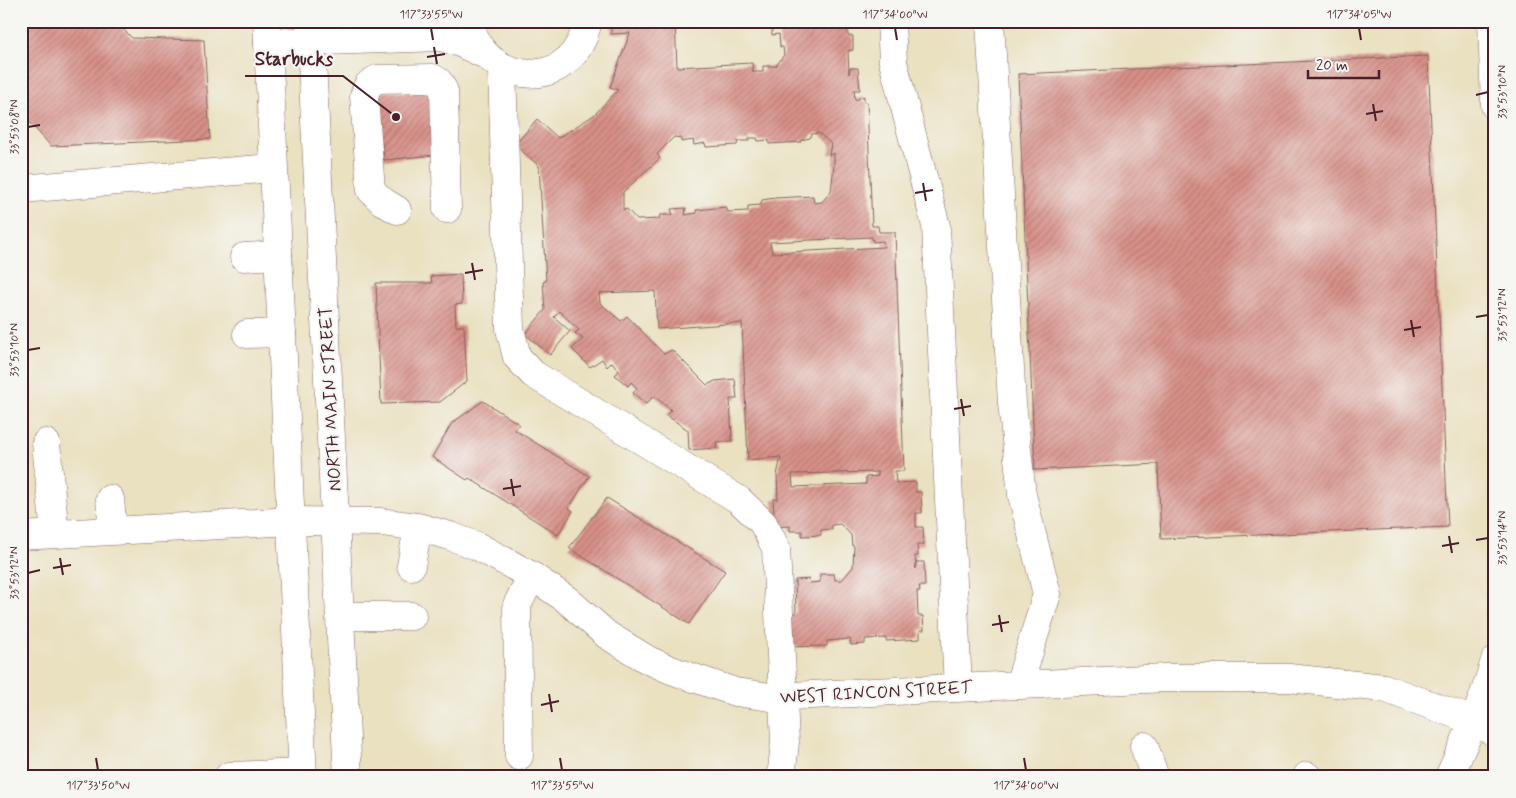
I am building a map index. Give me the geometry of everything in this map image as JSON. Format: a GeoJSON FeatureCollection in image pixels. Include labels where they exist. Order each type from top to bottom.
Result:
{"type":"FeatureCollection","features":[{"type":"Feature","properties":{"kind":"street"},"geometry":{"type":"LineString","coordinates":[[470,21],[476,42],[493,61],[510,329],[517,358],[533,374],[739,500],[763,523],[776,548],[785,742],[782,770],[779,777]]}},
{"type":"Feature","properties":{"kind":"street"},"geometry":{"type":"LineString","coordinates":[[229,776],[303,775],[268,32],[441,38],[458,42],[520,74],[540,73],[559,66],[574,53],[584,37],[588,21]]}},
{"type":"Feature","properties":{"kind":"street"},"geometry":{"type":"LineString","coordinates":[[891,21],[892,62],[936,226],[958,688]]}},
{"type":"Feature","properties":{"kind":"street"},"geometry":{"type":"LineString","coordinates":[[990,21],[1012,403],[1022,495],[1048,594],[1020,685]]}},
{"type":"Feature","properties":{"kind":"street"},"geometry":{"type":"LineString","coordinates":[[1492,21],[1495,106]]}},
{"type":"Feature","properties":{"kind":"street","name":"NORTH MAIN STREET"},"geometry":{"type":"LineString","coordinates":[[310,32],[348,777]]}},
{"type":"Feature","properties":{"kind":"street"},"geometry":{"type":"LineString","coordinates":[[398,210],[382,201],[371,190],[364,96],[368,85],[377,79],[433,78],[439,82],[444,91],[447,209]]}},
{"type":"Feature","properties":{"kind":"street"},"geometry":{"type":"LineString","coordinates":[[21,189],[273,168]]}},
{"type":"Feature","properties":{"kind":"street"},"geometry":{"type":"LineString","coordinates":[[244,256],[278,255]]}},
{"type":"Feature","properties":{"kind":"street"},"geometry":{"type":"LineString","coordinates":[[248,334],[282,333]]}},
{"type":"Feature","properties":{"kind":"street"},"geometry":{"type":"LineString","coordinates":[[46,443],[55,534]]}},
{"type":"Feature","properties":{"kind":"street"},"geometry":{"type":"LineString","coordinates":[[110,499],[113,531]]}},
{"type":"Feature","properties":{"kind":"street","name":"WEST RINCON STREET"},"geometry":{"type":"LineString","coordinates":[[21,536],[292,520],[393,523],[418,528],[450,536],[477,546],[532,576],[566,599],[607,635],[656,663],[735,692],[770,697],[1166,678],[1289,678],[1384,688],[1484,727]]}},
{"type":"Feature","properties":{"kind":"street"},"geometry":{"type":"LineString","coordinates":[[412,566],[418,528]]}},
{"type":"Feature","properties":{"kind":"street"},"geometry":{"type":"LineString","coordinates":[[519,756],[517,605],[532,576]]}},
{"type":"Feature","properties":{"kind":"street"},"geometry":{"type":"LineString","coordinates":[[341,616],[412,616]]}},
{"type":"Feature","properties":{"kind":"street"},"geometry":{"type":"LineString","coordinates":[[1448,777],[1484,727],[1489,682],[1495,660]]}},
{"type":"Feature","properties":{"kind":"street"},"geometry":{"type":"LineString","coordinates":[[1144,746],[1155,777]]}},
{"type":"Feature","properties":{"kind":"building"},"geometry":{"type":"Polygon","coordinates":[[[21,21],[115,21],[132,38],[204,40],[210,139],[51,146],[21,113],[21,21]]]}},
{"type":"Feature","properties":{"kind":"building"},"geometry":{"type":"Polygon","coordinates":[[[611,21],[675,21],[677,67],[752,63],[753,72],[763,72],[763,66],[776,66],[784,55],[783,47],[780,47],[779,34],[772,35],[772,21],[847,21],[848,36],[853,36],[853,50],[848,51],[849,74],[850,68],[858,68],[860,90],[854,90],[855,100],[864,96],[864,102],[867,102],[872,226],[878,226],[879,232],[895,232],[904,471],[895,471],[896,483],[916,482],[916,492],[921,492],[922,513],[916,513],[916,527],[923,527],[924,545],[917,545],[918,556],[915,556],[916,569],[916,562],[924,562],[925,586],[919,586],[920,591],[917,591],[918,616],[923,616],[924,630],[920,630],[920,639],[886,641],[886,638],[865,639],[865,644],[851,645],[850,639],[827,641],[827,646],[788,647],[786,616],[796,613],[795,580],[809,579],[810,583],[820,582],[820,574],[834,574],[835,580],[842,580],[853,567],[854,546],[852,546],[851,535],[840,524],[832,525],[832,529],[821,530],[821,535],[802,536],[802,531],[790,531],[790,526],[775,527],[773,499],[778,499],[777,475],[781,457],[748,460],[742,323],[657,329],[655,291],[599,293],[600,303],[621,321],[627,316],[664,354],[672,350],[707,385],[715,381],[735,379],[737,399],[730,399],[732,441],[716,442],[717,448],[689,450],[688,430],[666,415],[671,410],[654,396],[646,404],[633,393],[637,388],[631,382],[628,386],[615,375],[619,371],[612,362],[607,367],[602,359],[590,367],[572,349],[583,339],[575,333],[579,330],[559,311],[554,317],[570,331],[550,355],[525,334],[545,310],[543,282],[546,281],[539,166],[515,145],[537,119],[558,138],[594,115],[618,90],[610,87],[630,33],[611,34],[611,21]],[[819,133],[812,134],[810,138],[801,140],[801,142],[769,144],[769,140],[758,141],[757,138],[749,138],[749,141],[738,141],[737,145],[706,147],[705,143],[694,145],[693,140],[681,142],[681,138],[674,137],[657,154],[660,158],[623,192],[623,210],[627,209],[637,220],[659,219],[660,215],[673,215],[671,209],[686,208],[685,215],[697,213],[696,210],[726,207],[728,212],[748,211],[748,206],[761,205],[762,200],[775,198],[813,196],[814,203],[822,202],[831,191],[834,153],[829,155],[831,144],[819,133]],[[872,237],[770,242],[772,253],[884,247],[883,241],[873,242],[872,237]],[[878,472],[792,474],[793,487],[866,484],[866,477],[878,476],[878,472]]]}},
{"type":"Feature","properties":{"kind":"building"},"geometry":{"type":"Polygon","coordinates":[[[1428,56],[1448,527],[1161,539],[1158,464],[1035,470],[1018,74],[1428,56]]]}},
{"type":"Feature","properties":{"kind":"building"},"geometry":{"type":"Polygon","coordinates":[[[358,92],[432,92],[435,155],[384,160],[382,142],[360,142],[358,92]]]}},
{"type":"Feature","properties":{"kind":"building"},"geometry":{"type":"Polygon","coordinates":[[[461,274],[462,304],[455,305],[456,326],[464,326],[467,381],[440,402],[381,404],[376,283],[432,283],[431,276],[461,274]]]}},
{"type":"Feature","properties":{"kind":"building"},"geometry":{"type":"Polygon","coordinates":[[[483,401],[519,424],[515,430],[589,476],[569,508],[573,511],[558,535],[469,478],[467,480],[432,457],[452,423],[483,401]]]}},
{"type":"Feature","properties":{"kind":"building"},"geometry":{"type":"Polygon","coordinates":[[[607,498],[725,571],[689,624],[569,548],[607,498]]]}},
{"type":"Feature","properties":{"kind":"building"},"geometry":{"type":"Polygon","coordinates":[[[413,772],[431,776],[412,777],[413,772]]]}},
{"type":"Feature","properties":{"kind":"place","name":"Starbucks"},"geometry":{"type":"Point","coordinates":[396,117]}}]}
